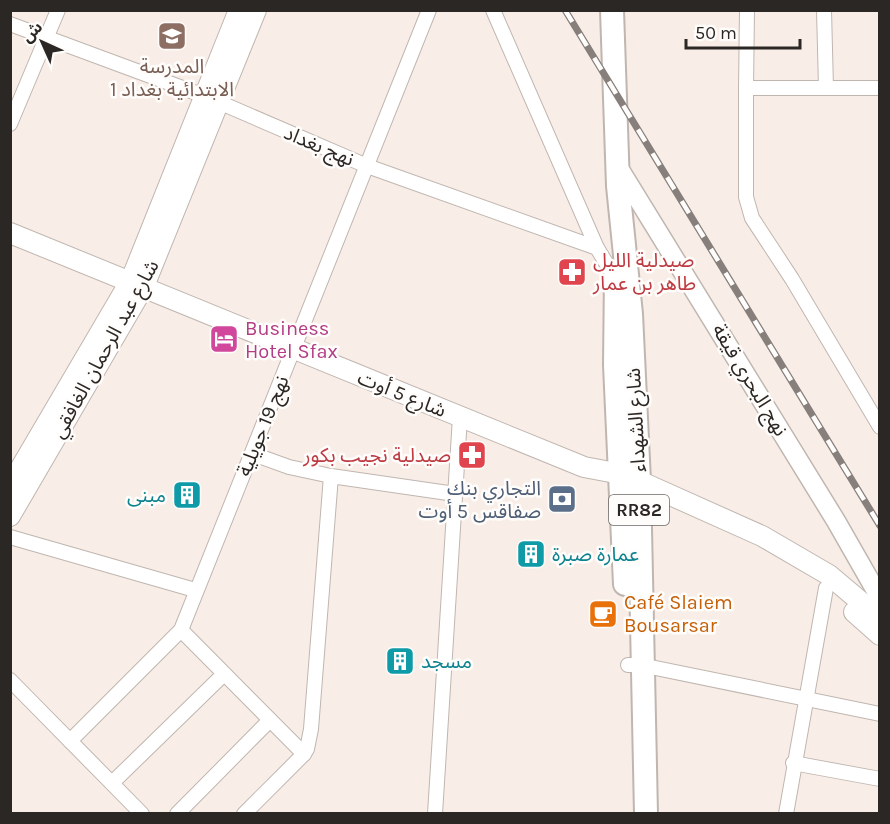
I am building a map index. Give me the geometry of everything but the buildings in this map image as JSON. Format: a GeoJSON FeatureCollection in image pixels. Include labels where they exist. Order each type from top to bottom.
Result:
{"type":"FeatureCollection","features":[{"type":"Feature","properties":{"kind":"main road","name":"شارع عبد الرحمان الغافقي"},"geometry":{"type":"LineString","coordinates":[[213,100],[239,10]]}},
{"type":"Feature","properties":{"kind":"main road","name":"شارع عبد الرحمان الغافقي"},"geometry":{"type":"LineString","coordinates":[[10,516],[137,283],[213,100],[256,10]]}},
{"type":"Feature","properties":{"kind":"main road","name":"شارع الشهداء"},"geometry":{"type":"LineString","coordinates":[[612,10],[619,208],[631,314],[630,483],[634,813]]}},
{"type":"Feature","properties":{"kind":"main road","name":"شارع الشهداء"},"geometry":{"type":"LineString","coordinates":[[619,208],[615,355],[630,483]]}},
{"type":"Feature","properties":{"kind":"main road","name":"شارع 5 أوت"},"geometry":{"type":"LineString","coordinates":[[10,233],[460,417],[724,517],[796,554],[830,575],[879,618]]}},
{"type":"Feature","properties":{"kind":"main road","name":"شارع عبد الرحمان الغافقي"},"geometry":{"type":"LineString","coordinates":[[10,486],[137,283]]}},
{"type":"Feature","properties":{"kind":"main road","name":"شارع 5 أوت"},"geometry":{"type":"LineString","coordinates":[[630,483],[756,548],[826,588],[879,635]]}},
{"type":"Feature","properties":{"kind":"main road","name":"شارع الشهداء"},"geometry":{"type":"LineString","coordinates":[[634,665],[646,813]]}},
{"type":"Feature","properties":{"kind":"street"},"geometry":{"type":"LineString","coordinates":[[10,124],[58,10]]}},
{"type":"Feature","properties":{"kind":"street","name":"نهج 19 جويلية"},"geometry":{"type":"LineString","coordinates":[[70,741],[181,630],[195,590],[253,454],[429,10]]}},
{"type":"Feature","properties":{"kind":"street"},"geometry":{"type":"LineString","coordinates":[[493,10],[597,248],[616,279]]}},
{"type":"Feature","properties":{"kind":"street"},"geometry":{"type":"LineString","coordinates":[[747,10],[746,197],[752,218],[792,279],[879,428]]}},
{"type":"Feature","properties":{"kind":"street"},"geometry":{"type":"LineString","coordinates":[[824,10],[826,88]]}},
{"type":"Feature","properties":{"kind":"street","name":"نهج بغداد"},"geometry":{"type":"LineString","coordinates":[[10,24],[213,100],[367,166],[597,248]]}},
{"type":"Feature","properties":{"kind":"street"},"geometry":{"type":"LineString","coordinates":[[746,88],[879,88]]}},
{"type":"Feature","properties":{"kind":"street","name":"نهج البحري قيقة"},"geometry":{"type":"LineString","coordinates":[[617,165],[836,521],[879,598]]}},
{"type":"Feature","properties":{"kind":"street"},"geometry":{"type":"LineString","coordinates":[[435,813],[460,417]]}},
{"type":"Feature","properties":{"kind":"street"},"geometry":{"type":"LineString","coordinates":[[253,454],[289,467],[331,476],[455,494]]}},
{"type":"Feature","properties":{"kind":"street"},"geometry":{"type":"LineString","coordinates":[[244,813],[308,749],[331,476]]}},
{"type":"Feature","properties":{"kind":"street"},"geometry":{"type":"LineString","coordinates":[[10,537],[195,590]]}},
{"type":"Feature","properties":{"kind":"street"},"geometry":{"type":"LineString","coordinates":[[786,813],[826,588]]}},
{"type":"Feature","properties":{"kind":"street"},"geometry":{"type":"LineString","coordinates":[[181,630],[304,754]]}},
{"type":"Feature","properties":{"kind":"street"},"geometry":{"type":"LineString","coordinates":[[634,665],[879,714]]}},
{"type":"Feature","properties":{"kind":"street"},"geometry":{"type":"LineString","coordinates":[[112,783],[224,674]]}},
{"type":"Feature","properties":{"kind":"street"},"geometry":{"type":"LineString","coordinates":[[10,680],[142,813]]}},
{"type":"Feature","properties":{"kind":"street"},"geometry":{"type":"LineString","coordinates":[[177,813],[270,720]]}},
{"type":"Feature","properties":{"kind":"street"},"geometry":{"type":"LineString","coordinates":[[794,763],[879,779]]}},
{"type":"Feature","properties":{"kind":"railway"},"geometry":{"type":"LineString","coordinates":[[565,10],[880,526]]}},
{"type":"Feature","properties":{"kind":"place","name":"المدرسة الابتدائية بغداد 1"},"geometry":{"type":"Point","coordinates":[172,36]}},
{"type":"Feature","properties":{"kind":"place","name":"صيدلية الليل طاهر بن عمار"},"geometry":{"type":"Point","coordinates":[572,272]}},
{"type":"Feature","properties":{"kind":"place","name":"Business Hotel Sfax"},"geometry":{"type":"Point","coordinates":[224,339]}},
{"type":"Feature","properties":{"kind":"place","name":"صيدلية نجيب بكور"},"geometry":{"type":"Point","coordinates":[472,455]}},
{"type":"Feature","properties":{"kind":"place","name":"مبنى"},"geometry":{"type":"Point","coordinates":[187,495]}},
{"type":"Feature","properties":{"kind":"place","name":"التجاري بنك صفاقس 5 أوت"},"geometry":{"type":"Point","coordinates":[562,499]}},
{"type":"Feature","properties":{"kind":"place","name":"عمارة صبرة"},"geometry":{"type":"Point","coordinates":[531,554]}},
{"type":"Feature","properties":{"kind":"place","name":"Café Slaiem Bousarsar"},"geometry":{"type":"Point","coordinates":[603,614]}},
{"type":"Feature","properties":{"kind":"place","name":"مسجد"},"geometry":{"type":"Point","coordinates":[400,661]}}]}
